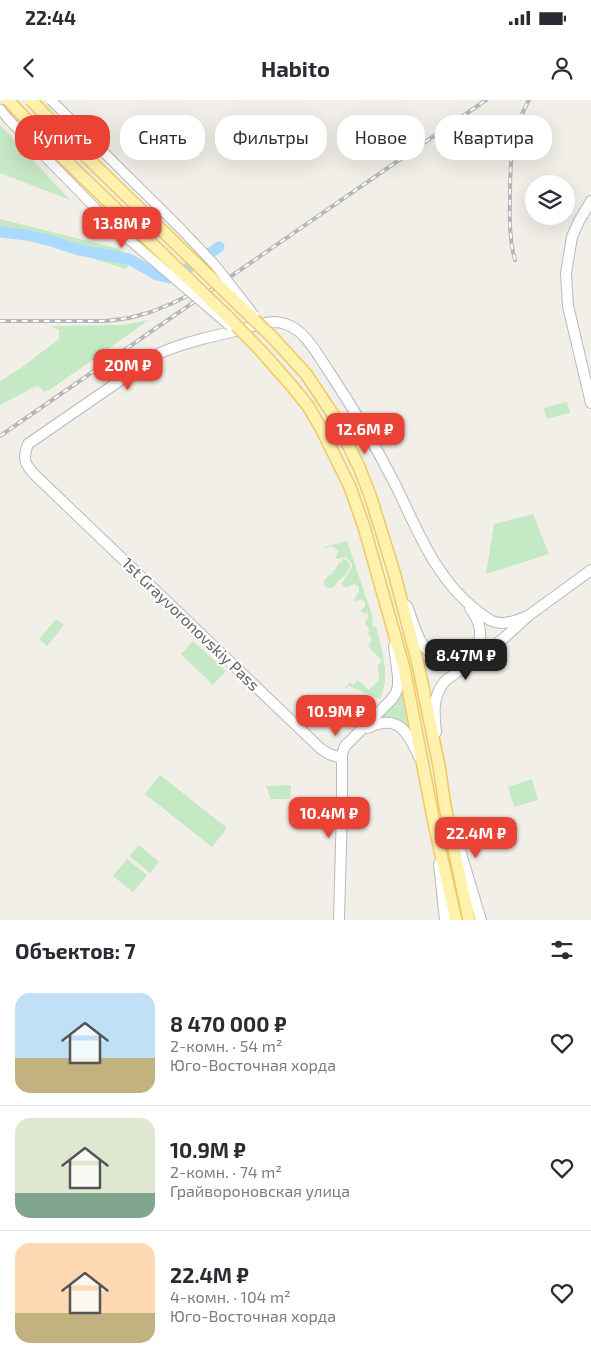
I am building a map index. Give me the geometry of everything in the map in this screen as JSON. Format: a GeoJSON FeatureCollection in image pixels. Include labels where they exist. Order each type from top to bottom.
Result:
{"type":"FeatureCollection","features":[{"type":"Feature","properties":{"kind":"main road"},"geometry":{"type":"LineString","coordinates":[[8,100],[60,155],[230,319],[291,385],[308,406],[322,430],[350,487],[364,527],[404,668],[435,828],[456,920]]}},
{"type":"Feature","properties":{"kind":"main road"},"geometry":{"type":"LineString","coordinates":[[31,100],[73,144],[273,338],[306,374],[334,416],[370,495],[394,572],[418,664],[445,806],[470,920]]}},
{"type":"Feature","properties":{"kind":"main road"},"geometry":{"type":"LineString","coordinates":[[591,201],[572,237],[566,273],[568,306],[591,403]]}},
{"type":"Feature","properties":{"kind":"main road","name":"1st Grayvoronovskiy Pass"},"geometry":{"type":"LineString","coordinates":[[341,758],[328,754],[321,749],[30,470],[25,462],[28,444],[160,353],[197,340],[274,322],[288,324],[300,333],[314,348],[327,368],[373,443],[428,551],[449,584],[467,602]]}},
{"type":"Feature","properties":{"kind":"main road"},"geometry":{"type":"LineString","coordinates":[[438,766],[435,708],[439,689],[446,681],[504,638],[528,616],[591,570]]}},
{"type":"Feature","properties":{"kind":"main road"},"geometry":{"type":"LineString","coordinates":[[394,572],[424,647],[439,658],[449,661],[464,658],[470,654],[479,642],[481,634],[478,620],[467,602]]}},
{"type":"Feature","properties":{"kind":"main road"},"geometry":{"type":"LineString","coordinates":[[467,602],[493,621],[501,623],[528,616]]}},
{"type":"Feature","properties":{"kind":"main road"},"geometry":{"type":"LineString","coordinates":[[339,920],[341,758],[345,746],[392,700],[396,693],[398,676],[390,618]]}},
{"type":"Feature","properties":{"kind":"main road"},"geometry":{"type":"LineString","coordinates":[[360,732],[383,722],[396,724],[402,728],[412,743],[424,769]]}},
{"type":"Feature","properties":{"kind":"main road"},"geometry":{"type":"LineString","coordinates":[[445,806],[481,920]]}},
{"type":"Feature","properties":{"kind":"main road"},"geometry":{"type":"LineString","coordinates":[[435,828],[445,920]]}},
{"type":"Feature","properties":{"kind":"street"},"geometry":{"type":"LineString","coordinates":[[51,100],[182,229],[216,266],[273,338]]}},
{"type":"Feature","properties":{"kind":"street"},"geometry":{"type":"LineString","coordinates":[[0,109],[113,226],[260,351]]}},
{"type":"Feature","properties":{"kind":"green space"},"geometry":{"type":"Polygon","coordinates":[[[0,125],[15,141],[15,160],[33,160],[70,200],[0,173],[0,125]]]}},
{"type":"Feature","properties":{"kind":"green space"},"geometry":{"type":"Polygon","coordinates":[[[0,219],[120,249],[129,265],[126,269],[44,243],[0,233],[0,219]]]}},
{"type":"Feature","properties":{"kind":"green space"},"geometry":{"type":"Polygon","coordinates":[[[149,320],[51,389],[44,392],[40,387],[36,386],[0,405],[0,381],[21,368],[59,339],[59,330],[51,326],[122,325],[149,320]]]}},
{"type":"Feature","properties":{"kind":"green space"},"geometry":{"type":"Polygon","coordinates":[[[567,402],[570,413],[546,419],[544,408],[567,402]]]}},
{"type":"Feature","properties":{"kind":"green space"},"geometry":{"type":"Polygon","coordinates":[[[533,514],[549,554],[486,574],[494,524],[533,514]]]}},
{"type":"Feature","properties":{"kind":"green space"},"geometry":{"type":"Polygon","coordinates":[[[347,541],[372,615],[373,627],[376,627],[383,654],[385,681],[380,699],[349,686],[325,709],[350,682],[353,685],[358,680],[369,690],[379,680],[378,665],[382,661],[368,646],[372,640],[365,623],[369,616],[367,613],[363,614],[360,611],[365,606],[365,602],[362,599],[354,600],[359,592],[359,587],[355,584],[347,587],[342,584],[352,564],[345,557],[337,559],[338,551],[334,547],[324,547],[347,541]]]}},
{"type":"Feature","properties":{"kind":"green space"},"geometry":{"type":"Polygon","coordinates":[[[342,559],[350,563],[349,569],[333,588],[327,588],[324,585],[324,581],[329,575],[332,575],[339,563],[342,562],[342,559]]]}},
{"type":"Feature","properties":{"kind":"green space"},"geometry":{"type":"Polygon","coordinates":[[[56,619],[64,625],[47,646],[39,639],[56,619]]]}},
{"type":"Feature","properties":{"kind":"green space"},"geometry":{"type":"Polygon","coordinates":[[[193,641],[226,671],[213,685],[181,654],[193,641]]]}},
{"type":"Feature","properties":{"kind":"green space"},"geometry":{"type":"Polygon","coordinates":[[[401,688],[410,731],[379,719],[401,688]]]}},
{"type":"Feature","properties":{"kind":"green space"},"geometry":{"type":"Polygon","coordinates":[[[160,775],[227,828],[212,847],[145,794],[160,775]]]}},
{"type":"Feature","properties":{"kind":"green space"},"geometry":{"type":"Polygon","coordinates":[[[532,779],[538,800],[514,807],[508,787],[532,779]]]}},
{"type":"Feature","properties":{"kind":"green space"},"geometry":{"type":"Polygon","coordinates":[[[291,785],[290,799],[271,799],[266,786],[291,785]]]}},
{"type":"Feature","properties":{"kind":"green space"},"geometry":{"type":"Polygon","coordinates":[[[139,845],[159,862],[150,873],[129,856],[139,845]]]}},
{"type":"Feature","properties":{"kind":"green space"},"geometry":{"type":"Polygon","coordinates":[[[127,859],[147,875],[133,892],[113,876],[127,859]]]}},
{"type":"Feature","properties":{"kind":"waterway"},"geometry":{"type":"LineString","coordinates":[[0,232],[27,235],[79,250],[129,259],[157,275],[169,278],[188,268],[219,247]]}},
{"type":"Feature","properties":{"kind":"railway"},"geometry":{"type":"LineString","coordinates":[[0,436],[486,100]]}},
{"type":"Feature","properties":{"kind":"railway"},"geometry":{"type":"LineString","coordinates":[[515,260],[511,243],[510,221],[510,182],[513,145],[519,122],[529,100]]}},
{"type":"Feature","properties":{"kind":"railway"},"geometry":{"type":"LineString","coordinates":[[0,321],[106,321],[129,318],[151,312],[193,293]]}}]}
